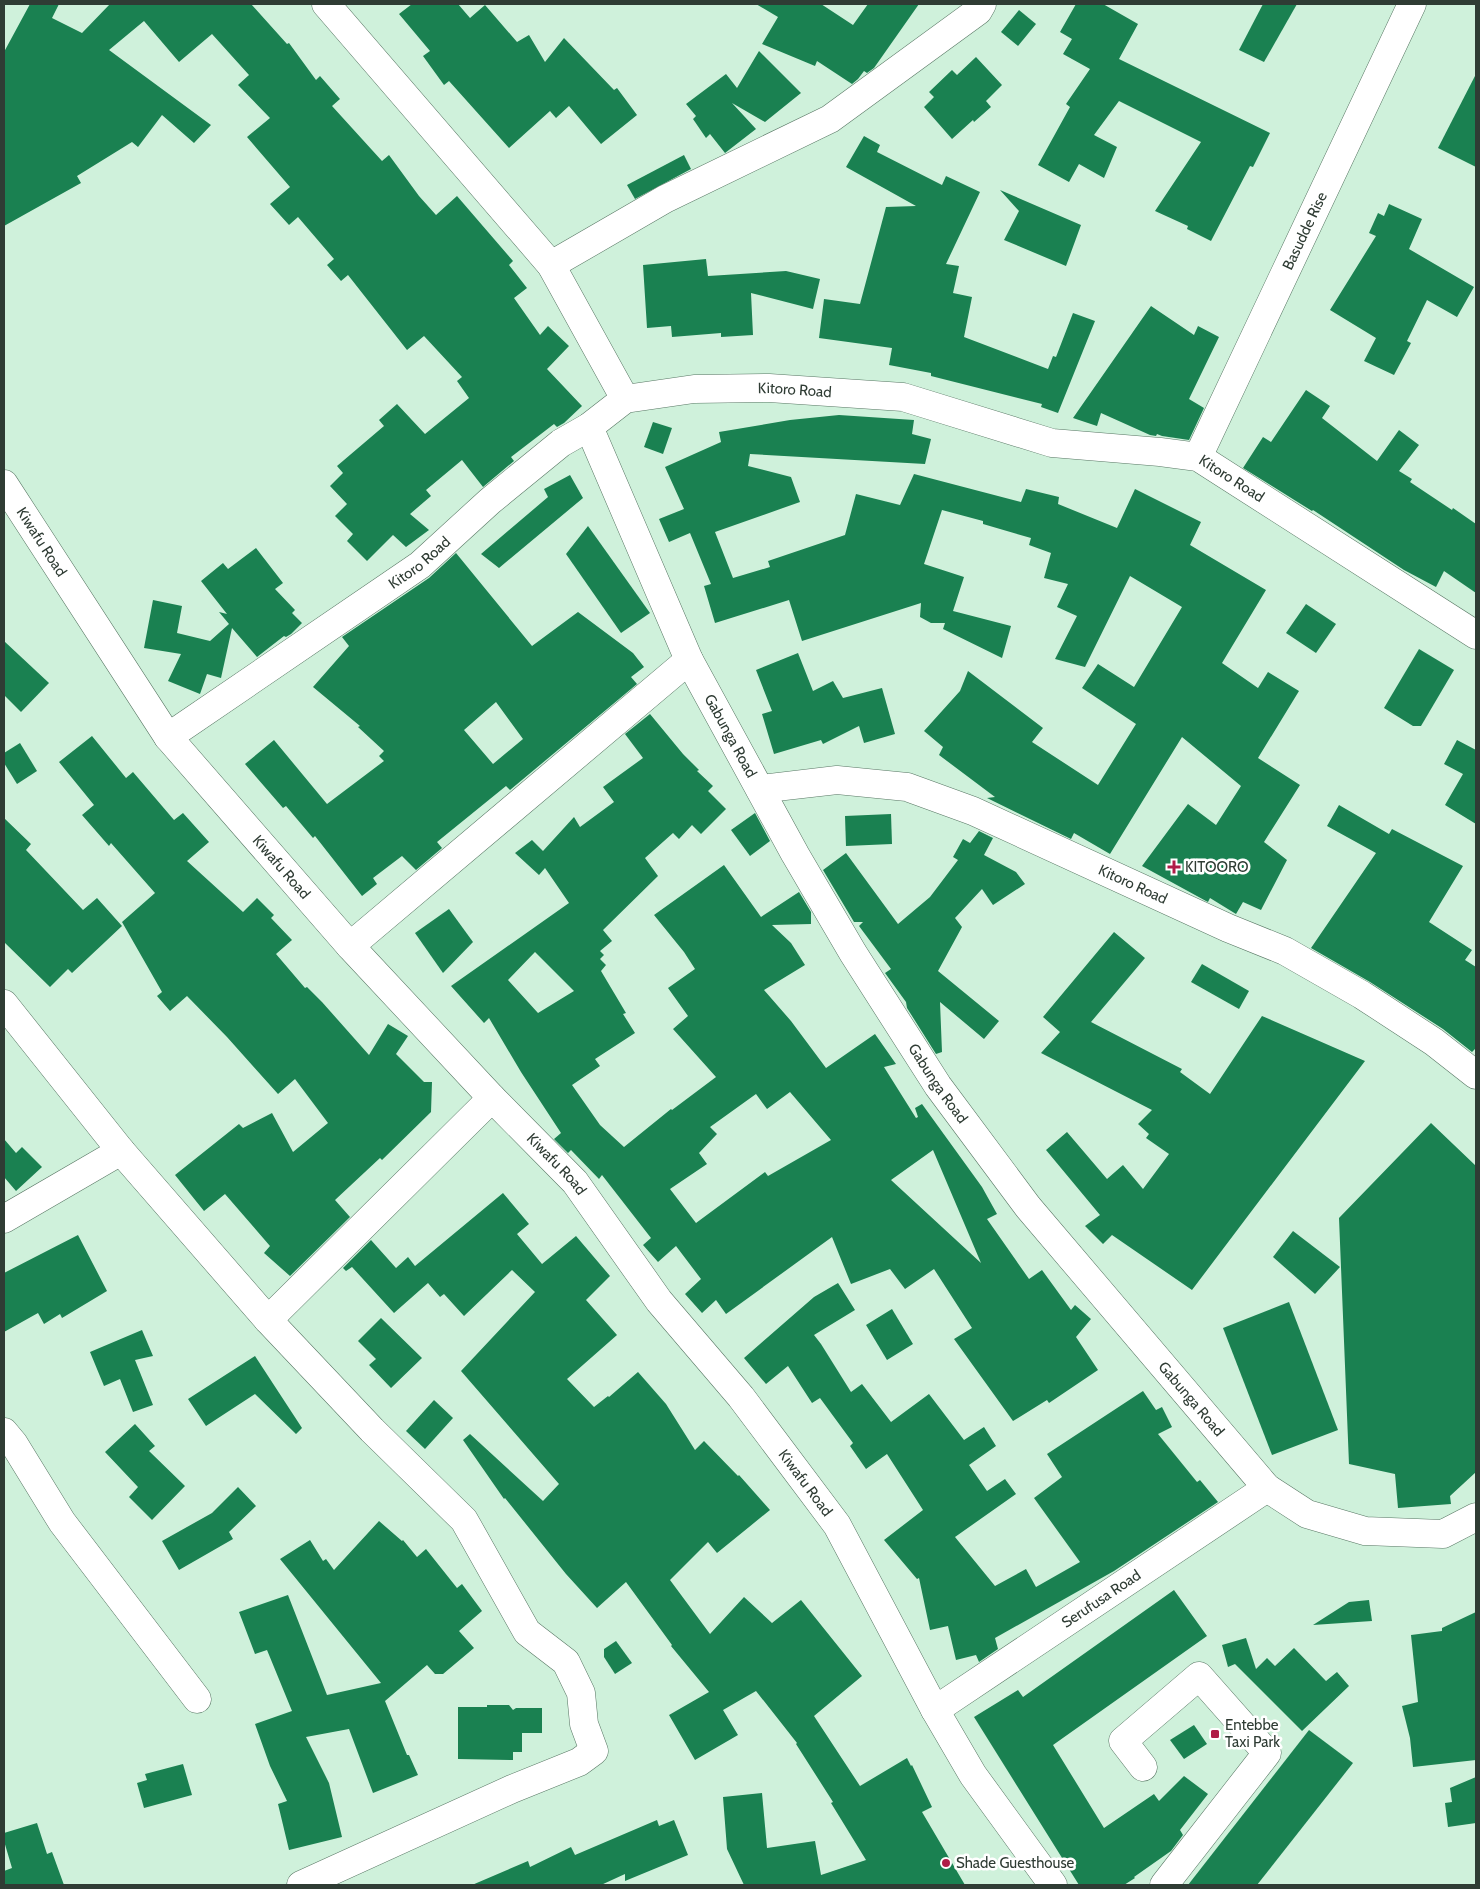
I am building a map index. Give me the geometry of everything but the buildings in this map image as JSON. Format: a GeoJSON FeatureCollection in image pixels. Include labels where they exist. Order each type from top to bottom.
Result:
{"type":"FeatureCollection","features":[{"type":"Feature","properties":{"kind":"street"},"geometry":{"type":"LineString","coordinates":[[326,4],[551,265],[625,399]]}},
{"type":"Feature","properties":{"kind":"street"},"geometry":{"type":"LineString","coordinates":[[551,265],[665,199],[830,119],[978,11],[982,4]]}},
{"type":"Feature","properties":{"kind":"street","name":"Basudde Rise"},"geometry":{"type":"LineString","coordinates":[[1198,458],[1412,4]]}},
{"type":"Feature","properties":{"kind":"street","name":"Kitoro Road"},"geometry":{"type":"LineString","coordinates":[[168,737],[420,565],[490,501],[561,443],[589,427],[625,399],[694,389],[769,388],[903,397],[1052,443],[1160,452],[1198,458],[1476,636]]}},
{"type":"Feature","properties":{"kind":"street","name":"Gabunga Road"},"geometry":{"type":"LineString","coordinates":[[589,427],[689,660],[794,854],[853,953],[938,1086],[1028,1206],[1267,1488],[1307,1514],[1365,1531],[1443,1534],[1476,1517]]}},
{"type":"Feature","properties":{"kind":"street","name":"Kiwafu Road"},"geometry":{"type":"LineString","coordinates":[[4,484],[168,737],[350,946],[492,1098],[575,1182],[659,1301],[741,1397],[837,1525],[936,1710],[973,1774],[1053,1885]]}},
{"type":"Feature","properties":{"kind":"street"},"geometry":{"type":"LineString","coordinates":[[350,946],[689,660]]}},
{"type":"Feature","properties":{"kind":"street","name":"Kitoro Road"},"geometry":{"type":"LineString","coordinates":[[760,789],[837,780],[907,787],[973,811],[1228,928],[1285,951],[1362,995],[1434,1042],[1476,1075]]}},
{"type":"Feature","properties":{"kind":"street"},"geometry":{"type":"LineString","coordinates":[[4,1004],[121,1152],[268,1320],[372,1430],[464,1520],[527,1632],[566,1662],[581,1693],[584,1724],[594,1751],[579,1762],[512,1789],[301,1885]]}},
{"type":"Feature","properties":{"kind":"street"},"geometry":{"type":"LineString","coordinates":[[268,1320],[492,1098]]}},
{"type":"Feature","properties":{"kind":"street"},"geometry":{"type":"LineString","coordinates":[[4,1219],[121,1152]]}},
{"type":"Feature","properties":{"kind":"street"},"geometry":{"type":"LineString","coordinates":[[4,1432],[14,1444],[62,1522],[197,1698]]}},
{"type":"Feature","properties":{"kind":"street","name":"Serufusa Road"},"geometry":{"type":"LineString","coordinates":[[936,1710],[1267,1488]]}},
{"type":"Feature","properties":{"kind":"street"},"geometry":{"type":"LineString","coordinates":[[1143,1767],[1123,1741],[1200,1676],[1267,1753],[1164,1885]]}},
{"type":"Feature","properties":{"kind":"place","name":"KITOORO"},"geometry":{"type":"Point","coordinates":[1174,867]}},
{"type":"Feature","properties":{"kind":"place","name":"Entebbe Taxi Park"},"geometry":{"type":"Point","coordinates":[1215,1734]}},
{"type":"Feature","properties":{"kind":"place","name":"Shade Guesthouse"},"geometry":{"type":"Point","coordinates":[946,1863]}}]}
